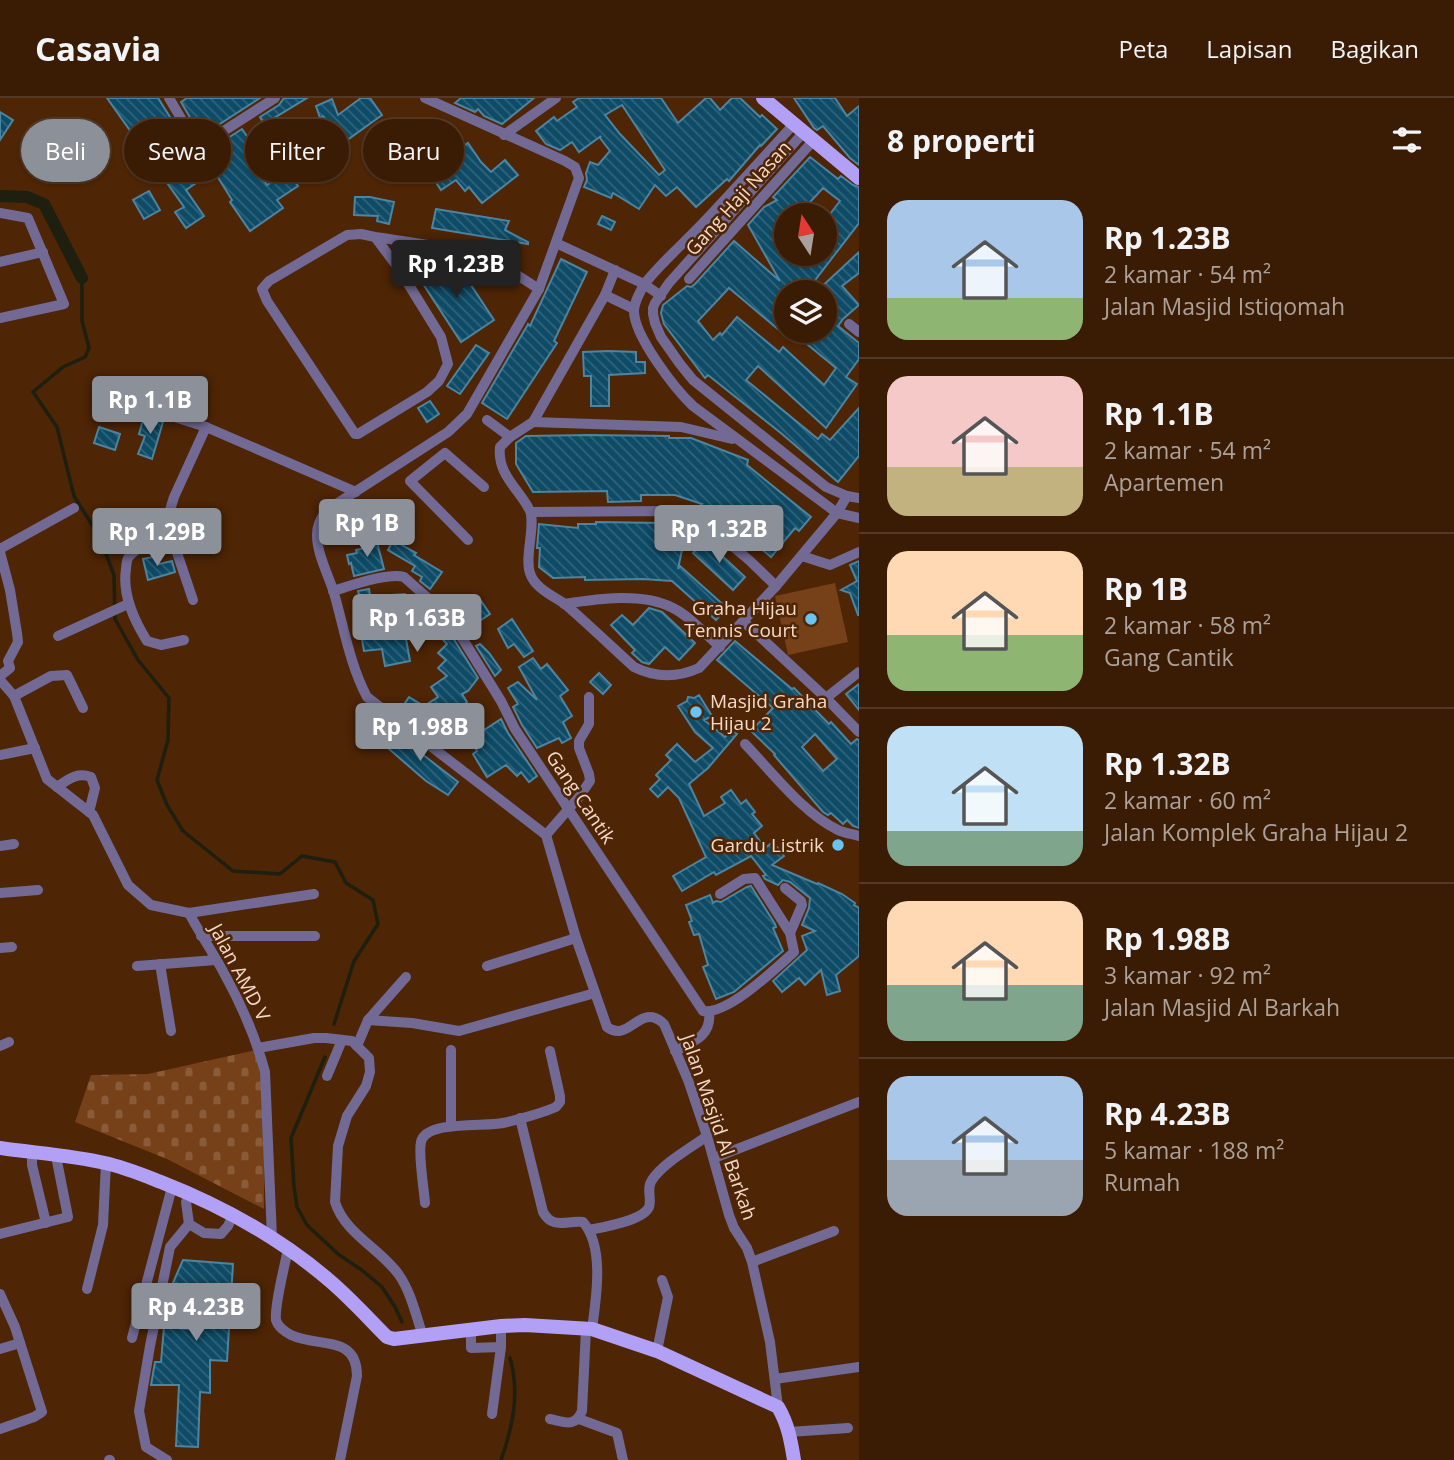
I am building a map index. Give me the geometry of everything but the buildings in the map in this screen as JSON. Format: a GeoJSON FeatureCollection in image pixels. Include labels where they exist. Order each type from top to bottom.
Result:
{"type":"FeatureCollection","features":[{"type":"Feature","properties":{"kind":"main road"},"geometry":{"type":"LineString","coordinates":[[763,98],[858,176]]}},
{"type":"Feature","properties":{"kind":"main road"},"geometry":{"type":"LineString","coordinates":[[0,1148],[106,1163],[190,1194],[233,1215],[288,1249],[330,1281],[387,1337],[501,1337],[526,1325],[589,1329],[657,1351],[778,1407],[785,1418],[794,1460]]}},
{"type":"Feature","properties":{"kind":"street"},"geometry":{"type":"LineString","coordinates":[[185,98],[171,102],[191,137],[202,145],[275,98]]}},
{"type":"Feature","properties":{"kind":"street"},"geometry":{"type":"LineString","coordinates":[[504,135],[556,98]]}},
{"type":"Feature","properties":{"kind":"street"},"geometry":{"type":"LineString","coordinates":[[432,99],[504,135],[565,161],[575,167],[579,178],[539,289],[467,414],[449,432],[327,510],[317,534],[318,547],[357,678],[367,697],[546,835],[590,781],[579,748],[579,741],[589,724],[589,697]]}},
{"type":"Feature","properties":{"kind":"street"},"geometry":{"type":"LineString","coordinates":[[803,133],[741,183],[644,284],[634,309],[635,316],[651,351],[680,394],[693,406],[837,513],[859,518]]}},
{"type":"Feature","properties":{"kind":"street"},"geometry":{"type":"LineString","coordinates":[[803,133],[670,283],[653,308],[655,323],[661,337],[693,380],[826,487],[859,498]]}},
{"type":"Feature","properties":{"kind":"street","name":"Gang Haji Nasan"},"geometry":{"type":"LineString","coordinates":[[689,279],[803,133]]}},
{"type":"Feature","properties":{"kind":"street"},"geometry":{"type":"LineString","coordinates":[[0,213],[28,218],[64,304],[0,318]]}},
{"type":"Feature","properties":{"kind":"street"},"geometry":{"type":"LineString","coordinates":[[375,237],[399,269],[441,337],[448,364],[439,381],[427,392],[358,435],[267,301],[262,289],[269,281],[347,235],[360,234],[479,256],[539,289]]}},
{"type":"Feature","properties":{"kind":"street"},"geometry":{"type":"LineString","coordinates":[[556,243],[644,284],[661,296]]}},
{"type":"Feature","properties":{"kind":"street"},"geometry":{"type":"LineString","coordinates":[[399,269],[439,247]]}},
{"type":"Feature","properties":{"kind":"street"},"geometry":{"type":"LineString","coordinates":[[0,262],[43,252]]}},
{"type":"Feature","properties":{"kind":"street"},"geometry":{"type":"LineString","coordinates":[[615,270],[605,295],[533,422],[500,447],[501,466],[531,512],[528,566],[538,586],[564,604],[634,667],[646,673],[668,676],[688,673],[699,668],[744,622],[802,556],[837,513],[847,496]]}},
{"type":"Feature","properties":{"kind":"street"},"geometry":{"type":"LineString","coordinates":[[605,295],[634,309]]}},
{"type":"Feature","properties":{"kind":"street"},"geometry":{"type":"LineString","coordinates":[[849,324],[859,332]]}},
{"type":"Feature","properties":{"kind":"street"},"geometry":{"type":"LineString","coordinates":[[140,406],[206,427],[337,484],[360,490]]}},
{"type":"Feature","properties":{"kind":"street"},"geometry":{"type":"LineString","coordinates":[[681,427],[693,406]]}},
{"type":"Feature","properties":{"kind":"street"},"geometry":{"type":"LineString","coordinates":[[487,421],[510,437]]}},
{"type":"Feature","properties":{"kind":"street"},"geometry":{"type":"LineString","coordinates":[[533,422],[681,427],[739,441]]}},
{"type":"Feature","properties":{"kind":"street"},"geometry":{"type":"LineString","coordinates":[[193,600],[172,538],[170,510],[206,427]]}},
{"type":"Feature","properties":{"kind":"street"},"geometry":{"type":"LineString","coordinates":[[468,540],[410,481],[445,453],[484,486]]}},
{"type":"Feature","properties":{"kind":"street"},"geometry":{"type":"LineString","coordinates":[[412,456],[425,468]]}},
{"type":"Feature","properties":{"kind":"street"},"geometry":{"type":"LineString","coordinates":[[337,484],[340,502]]}},
{"type":"Feature","properties":{"kind":"street"},"geometry":{"type":"LineString","coordinates":[[0,678],[10,668],[8,661],[18,642],[10,590],[0,551],[74,508]]}},
{"type":"Feature","properties":{"kind":"street"},"geometry":{"type":"LineString","coordinates":[[531,512],[665,511],[689,518],[714,531],[776,586]]}},
{"type":"Feature","properties":{"kind":"street"},"geometry":{"type":"LineString","coordinates":[[172,538],[139,548],[127,559],[124,606],[147,641],[161,645],[184,640]]}},
{"type":"Feature","properties":{"kind":"street"},"geometry":{"type":"LineString","coordinates":[[802,556],[830,565],[859,552]]}},
{"type":"Feature","properties":{"kind":"street","name":"Gang Cantik"},"geometry":{"type":"LineString","coordinates":[[333,591],[389,576],[400,576],[439,608],[454,625],[515,729],[568,809],[703,1010],[709,1012]]}},
{"type":"Feature","properties":{"kind":"street"},"geometry":{"type":"LineString","coordinates":[[564,604],[626,598],[666,605],[687,617],[720,647]]}},
{"type":"Feature","properties":{"kind":"street"},"geometry":{"type":"LineString","coordinates":[[58,636],[124,606]]}},
{"type":"Feature","properties":{"kind":"street"},"geometry":{"type":"LineString","coordinates":[[744,622],[859,732]]}},
{"type":"Feature","properties":{"kind":"street"},"geometry":{"type":"LineString","coordinates":[[826,698],[859,672]]}},
{"type":"Feature","properties":{"kind":"street"},"geometry":{"type":"LineString","coordinates":[[14,696],[51,676],[66,675],[83,708]]}},
{"type":"Feature","properties":{"kind":"street","name":"Jalan AMD V"},"geometry":{"type":"LineString","coordinates":[[0,678],[14,696],[47,779],[93,815],[128,885],[151,905],[188,913],[225,973],[247,1020],[265,1072],[272,1238]]}},
{"type":"Feature","properties":{"kind":"street"},"geometry":{"type":"LineString","coordinates":[[745,744],[820,820],[840,831],[859,836]]}},
{"type":"Feature","properties":{"kind":"street"},"geometry":{"type":"LineString","coordinates":[[0,755],[36,748]]}},
{"type":"Feature","properties":{"kind":"street"},"geometry":{"type":"LineString","coordinates":[[57,787],[83,774],[91,777],[95,788],[89,812]]}},
{"type":"Feature","properties":{"kind":"street","name":"Jalan Masjid Al Barkah"},"geometry":{"type":"LineString","coordinates":[[546,835],[576,938],[607,1027],[621,1032],[642,1019],[652,1016],[657,1018],[664,1024],[688,1080],[708,1136],[729,1215],[752,1262],[770,1342],[778,1407]]}},
{"type":"Feature","properties":{"kind":"street"},"geometry":{"type":"LineString","coordinates":[[0,846],[14,845]]}},
{"type":"Feature","properties":{"kind":"street"},"geometry":{"type":"LineString","coordinates":[[675,1051],[701,1036],[709,1026],[709,1012],[730,1003],[794,952],[790,933],[755,878],[744,879],[720,894]]}},
{"type":"Feature","properties":{"kind":"street"},"geometry":{"type":"LineString","coordinates":[[785,888],[801,901],[802,905],[790,933]]}},
{"type":"Feature","properties":{"kind":"street"},"geometry":{"type":"LineString","coordinates":[[0,893],[38,891]]}},
{"type":"Feature","properties":{"kind":"street"},"geometry":{"type":"LineString","coordinates":[[188,913],[314,894]]}},
{"type":"Feature","properties":{"kind":"street"},"geometry":{"type":"LineString","coordinates":[[201,936],[315,936]]}},
{"type":"Feature","properties":{"kind":"street"},"geometry":{"type":"LineString","coordinates":[[487,966],[576,938]]}},
{"type":"Feature","properties":{"kind":"street"},"geometry":{"type":"LineString","coordinates":[[137,966],[216,960]]}},
{"type":"Feature","properties":{"kind":"street"},"geometry":{"type":"LineString","coordinates":[[160,964],[171,1031]]}},
{"type":"Feature","properties":{"kind":"street"},"geometry":{"type":"LineString","coordinates":[[357,1046],[368,1020],[405,977]]}},
{"type":"Feature","properties":{"kind":"street"},"geometry":{"type":"LineString","coordinates":[[368,1020],[412,1023],[458,1031],[595,993]]}},
{"type":"Feature","properties":{"kind":"street"},"geometry":{"type":"LineString","coordinates":[[258,1048],[314,1038],[342,1040],[352,1041],[369,1058],[370,1072],[366,1086],[347,1116],[338,1146],[335,1202],[346,1223],[400,1276],[413,1304],[420,1336]]}},
{"type":"Feature","properties":{"kind":"street"},"geometry":{"type":"LineString","coordinates":[[327,1076],[342,1040]]}},
{"type":"Feature","properties":{"kind":"street"},"geometry":{"type":"LineString","coordinates":[[451,1050],[451,1126]]}},
{"type":"Feature","properties":{"kind":"street"},"geometry":{"type":"LineString","coordinates":[[425,1203],[421,1141],[426,1134],[451,1126],[501,1124],[559,1105],[560,1096],[550,1051]]}},
{"type":"Feature","properties":{"kind":"street"},"geometry":{"type":"LineString","coordinates":[[714,1158],[859,1102]]}},
{"type":"Feature","properties":{"kind":"street"},"geometry":{"type":"LineString","coordinates":[[520,1118],[543,1212],[552,1222],[583,1222],[588,1228],[597,1266],[582,1411],[579,1419],[571,1423],[550,1419]]}},
{"type":"Feature","properties":{"kind":"street"},"geometry":{"type":"LineString","coordinates":[[588,1228],[626,1221],[645,1212],[650,1205],[649,1185],[652,1180],[708,1136]]}},
{"type":"Feature","properties":{"kind":"street"},"geometry":{"type":"LineString","coordinates":[[32,1153],[32,1165],[46,1223]]}},
{"type":"Feature","properties":{"kind":"street"},"geometry":{"type":"LineString","coordinates":[[0,1234],[68,1217],[55,1156]]}},
{"type":"Feature","properties":{"kind":"street"},"geometry":{"type":"LineString","coordinates":[[87,1289],[103,1226],[106,1163]]}},
{"type":"Feature","properties":{"kind":"street"},"geometry":{"type":"LineString","coordinates":[[132,1338],[172,1187]]}},
{"type":"Feature","properties":{"kind":"street"},"geometry":{"type":"LineString","coordinates":[[167,1460],[146,1447],[139,1412],[170,1247],[189,1224],[186,1202],[190,1194]]}},
{"type":"Feature","properties":{"kind":"street"},"geometry":{"type":"LineString","coordinates":[[189,1224],[204,1233],[221,1234],[233,1215]]}},
{"type":"Feature","properties":{"kind":"street"},"geometry":{"type":"LineString","coordinates":[[752,1262],[835,1231]]}},
{"type":"Feature","properties":{"kind":"street"},"geometry":{"type":"LineString","coordinates":[[288,1249],[275,1312],[277,1324],[286,1332],[304,1340],[336,1344],[354,1357],[357,1366],[340,1460]]}},
{"type":"Feature","properties":{"kind":"street"},"geometry":{"type":"LineString","coordinates":[[657,1351],[668,1297],[662,1280]]}},
{"type":"Feature","properties":{"kind":"street"},"geometry":{"type":"LineString","coordinates":[[0,1294],[10,1313],[42,1413],[0,1429]]}},
{"type":"Feature","properties":{"kind":"street"},"geometry":{"type":"LineString","coordinates":[[471,1335],[471,1348],[501,1337],[492,1414]]}},
{"type":"Feature","properties":{"kind":"street"},"geometry":{"type":"LineString","coordinates":[[0,1349],[20,1342]]}},
{"type":"Feature","properties":{"kind":"street"},"geometry":{"type":"LineString","coordinates":[[775,1379],[859,1367]]}},
{"type":"Feature","properties":{"kind":"street"},"geometry":{"type":"LineString","coordinates":[[579,1419],[618,1433],[623,1460]]}},
{"type":"Feature","properties":{"kind":"street"},"geometry":{"type":"LineString","coordinates":[[789,1432],[848,1428]]}},
{"type":"Feature","properties":{"kind":"green space","name":"Graha Hijau Tennis Court"},"geometry":{"type":"Polygon","coordinates":[[[835,583],[848,642],[788,655],[775,596],[835,583]]]}},
{"type":"Feature","properties":{"kind":"green space"},"geometry":{"type":"Polygon","coordinates":[[[256,1050],[264,1098],[264,1209],[167,1159],[75,1122],[91,1075],[148,1074],[256,1050]]]}},
{"type":"Feature","properties":{"kind":"waterway"},"geometry":{"type":"LineString","coordinates":[[0,196],[27,197],[44,204],[82,278]]}},
{"type":"Feature","properties":{"kind":"waterway"},"geometry":{"type":"LineString","coordinates":[[82,278],[82,321],[89,348],[85,357],[63,367],[33,392],[57,427],[74,496],[99,536],[114,575],[115,619],[138,660],[169,698],[168,740],[157,780],[167,805],[183,831],[233,871],[280,874],[302,856],[335,862],[346,883],[373,900],[378,924],[354,961],[334,1024]]}},
{"type":"Feature","properties":{"kind":"waterway"},"geometry":{"type":"LineString","coordinates":[[325,1057],[291,1138],[297,1207],[307,1225],[338,1254],[382,1287],[402,1322]]}},
{"type":"Feature","properties":{"kind":"waterway"},"geometry":{"type":"LineString","coordinates":[[501,1460],[514,1409],[510,1358]]}},
{"type":"Feature","properties":{"kind":"place","name":"Graha Hijau Tennis Court"},"geometry":{"type":"Point","coordinates":[811,619]}},
{"type":"Feature","properties":{"kind":"place","name":"Masjid Graha Hijau 2"},"geometry":{"type":"Point","coordinates":[696,712]}},
{"type":"Feature","properties":{"kind":"place","name":"Gardu Listrik"},"geometry":{"type":"Point","coordinates":[838,845]}}]}
